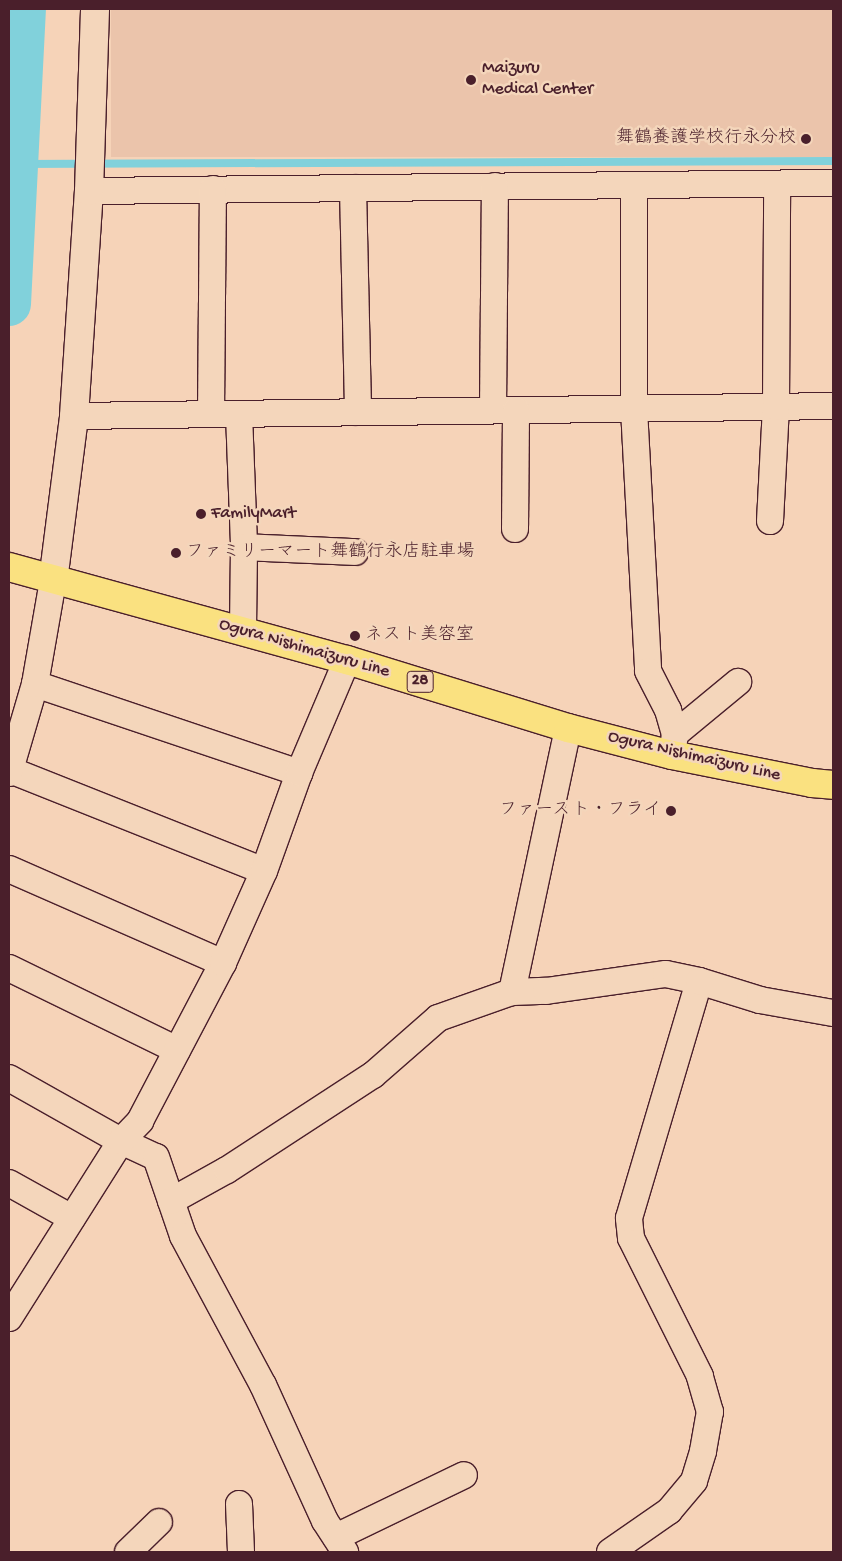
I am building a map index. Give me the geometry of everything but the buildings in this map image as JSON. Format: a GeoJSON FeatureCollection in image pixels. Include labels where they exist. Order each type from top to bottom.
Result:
{"type":"FeatureCollection","features":[{"type":"Feature","properties":{"kind":"main road","name":"Ogura Nishimaizuru Line"},"geometry":{"type":"LineString","coordinates":[[9,567],[243,630],[568,728],[674,744],[812,784],[833,785]]}},
{"type":"Feature","properties":{"kind":"street"},"geometry":{"type":"LineString","coordinates":[[95,9],[89,191],[74,416],[53,580],[36,684],[10,771],[264,871]]}},
{"type":"Feature","properties":{"kind":"street"},"geometry":{"type":"LineString","coordinates":[[89,191],[833,183]]}},
{"type":"Feature","properties":{"kind":"street"},"geometry":{"type":"LineString","coordinates":[[770,521],[776,407],[777,184]]}},
{"type":"Feature","properties":{"kind":"street"},"geometry":{"type":"LineString","coordinates":[[634,185],[634,409],[648,671],[668,710],[674,744]]}},
{"type":"Feature","properties":{"kind":"street"},"geometry":{"type":"LineString","coordinates":[[496,186],[504,410],[514,529]]}},
{"type":"Feature","properties":{"kind":"street"},"geometry":{"type":"LineString","coordinates":[[352,188],[358,412]]}},
{"type":"Feature","properties":{"kind":"street"},"geometry":{"type":"LineString","coordinates":[[211,414],[213,189]]}},
{"type":"Feature","properties":{"kind":"street"},"geometry":{"type":"LineString","coordinates":[[74,416],[833,406]]}},
{"type":"Feature","properties":{"kind":"street"},"geometry":{"type":"LineString","coordinates":[[239,414],[244,547],[243,630]]}},
{"type":"Feature","properties":{"kind":"street"},"geometry":{"type":"LineString","coordinates":[[244,547],[355,552]]}},
{"type":"Feature","properties":{"kind":"street"},"geometry":{"type":"LineString","coordinates":[[9,1318],[17,1289],[72,1218],[120,1141],[140,1121],[223,963],[264,871],[299,773],[347,660]]}},
{"type":"Feature","properties":{"kind":"street"},"geometry":{"type":"LineString","coordinates":[[674,744],[738,682]]}},
{"type":"Feature","properties":{"kind":"street"},"geometry":{"type":"LineString","coordinates":[[36,684],[299,773]]}},
{"type":"Feature","properties":{"kind":"street"},"geometry":{"type":"LineString","coordinates":[[512,992],[568,728]]}},
{"type":"Feature","properties":{"kind":"street"},"geometry":{"type":"LineString","coordinates":[[9,868],[223,963]]}},
{"type":"Feature","properties":{"kind":"street"},"geometry":{"type":"LineString","coordinates":[[9,968],[177,1050]]}},
{"type":"Feature","properties":{"kind":"street"},"geometry":{"type":"LineString","coordinates":[[171,1201],[227,1170],[373,1075],[438,1018],[512,992],[546,991],[666,974],[699,981],[760,1000],[833,1013]]}},
{"type":"Feature","properties":{"kind":"street"},"geometry":{"type":"LineString","coordinates":[[610,1552],[669,1511],[694,1481],[703,1451],[710,1412],[700,1376],[631,1238],[629,1218],[699,981]]}},
{"type":"Feature","properties":{"kind":"street"},"geometry":{"type":"LineString","coordinates":[[9,1078],[120,1141],[156,1157],[184,1236],[264,1385],[325,1521],[341,1545],[464,1475]]}},
{"type":"Feature","properties":{"kind":"street"},"geometry":{"type":"LineString","coordinates":[[9,1183],[72,1218]]}},
{"type":"Feature","properties":{"kind":"street"},"geometry":{"type":"LineString","coordinates":[[239,1504],[241,1552]]}},
{"type":"Feature","properties":{"kind":"street"},"geometry":{"type":"LineString","coordinates":[[128,1552],[159,1522]]}},
{"type":"Feature","properties":{"kind":"shaded area","name":"Maizuru Medical Center"},"geometry":{"type":"Polygon","coordinates":[[[111,9],[833,9],[833,157],[111,157],[111,9]]]}},
{"type":"Feature","properties":{"kind":"waterway"},"geometry":{"type":"LineString","coordinates":[[9,304],[24,9]]}},
{"type":"Feature","properties":{"kind":"waterway"},"geometry":{"type":"LineString","coordinates":[[16,164],[833,161]]}},
{"type":"Feature","properties":{"kind":"place","name":"Maizuru Medical Center"},"geometry":{"type":"Point","coordinates":[471,80]}},
{"type":"Feature","properties":{"kind":"place","name":"舞鶴養護学校行永分校"},"geometry":{"type":"Point","coordinates":[806,139]}},
{"type":"Feature","properties":{"kind":"place","name":"FamilyMart"},"geometry":{"type":"Point","coordinates":[201,514]}},
{"type":"Feature","properties":{"kind":"place","name":"ファミリーマート舞鶴行永店駐車場"},"geometry":{"type":"Point","coordinates":[176,553]}},
{"type":"Feature","properties":{"kind":"place","name":"ネスト美容室"},"geometry":{"type":"Point","coordinates":[355,636]}},
{"type":"Feature","properties":{"kind":"place","name":"ファースト・フライ"},"geometry":{"type":"Point","coordinates":[671,811]}}]}
